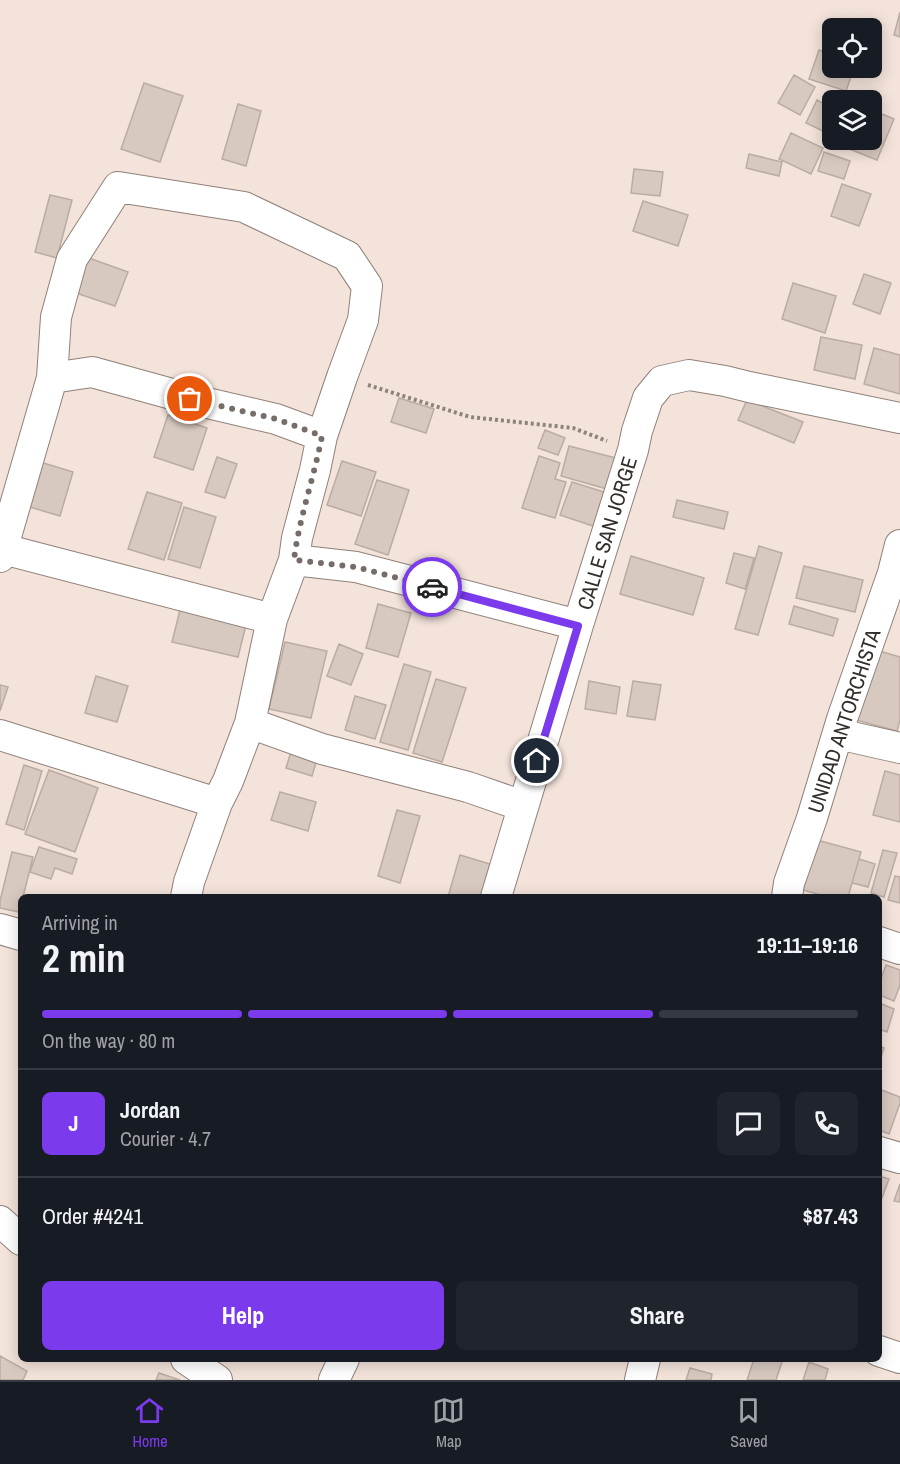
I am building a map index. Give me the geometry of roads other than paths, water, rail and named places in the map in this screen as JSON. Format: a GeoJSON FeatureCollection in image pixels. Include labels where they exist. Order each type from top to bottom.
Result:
{"type":"FeatureCollection","features":[{"type":"Feature","properties":{"kind":"street"},"geometry":{"type":"LineString","coordinates":[[196,892],[217,803],[250,723],[272,619],[294,560],[297,538],[322,436],[363,320],[367,286],[347,256],[244,207],[118,188],[72,259],[56,317],[52,378],[1,553],[272,619]]}},
{"type":"Feature","properties":{"kind":"street"},"geometry":{"type":"LineString","coordinates":[[52,378],[93,372],[190,399],[276,419],[322,436]]}},
{"type":"Feature","properties":{"kind":"street","name":"CALLE SAN JORGE"},"geometry":{"type":"LineString","coordinates":[[497,894],[637,431],[648,398],[662,381],[689,375],[698,376],[900,418]]}},
{"type":"Feature","properties":{"kind":"street"},"geometry":{"type":"LineString","coordinates":[[294,560],[356,567],[578,626]]}},
{"type":"Feature","properties":{"kind":"street","name":"UNIDAD ANTORCHISTA"},"geometry":{"type":"LineString","coordinates":[[787,894],[838,734],[898,564]]}},
{"type":"Feature","properties":{"kind":"street"},"geometry":{"type":"LineString","coordinates":[[250,723],[322,749],[468,787],[523,806]]}},
{"type":"Feature","properties":{"kind":"street"},"geometry":{"type":"LineString","coordinates":[[838,734],[900,748]]}},
{"type":"Feature","properties":{"kind":"street"},"geometry":{"type":"LineString","coordinates":[[0,735],[217,803]]}},
{"type":"Feature","properties":{"kind":"street"},"geometry":{"type":"LineString","coordinates":[[0,929],[18,934]]}},
{"type":"Feature","properties":{"kind":"street"},"geometry":{"type":"LineString","coordinates":[[882,943],[900,948]]}},
{"type":"Feature","properties":{"kind":"street"},"geometry":{"type":"LineString","coordinates":[[882,1153],[900,1158]]}},
{"type":"Feature","properties":{"kind":"street"},"geometry":{"type":"LineString","coordinates":[[0,1221],[18,1237]]}},
{"type":"Feature","properties":{"kind":"street"},"geometry":{"type":"LineString","coordinates":[[882,1352],[900,1358]]}},
{"type":"Feature","properties":{"kind":"street"},"geometry":{"type":"LineString","coordinates":[[190,1362],[217,1380]]}},
{"type":"Feature","properties":{"kind":"street"},"geometry":{"type":"LineString","coordinates":[[334,1380],[343,1362]]}},
{"type":"Feature","properties":{"kind":"street"},"geometry":{"type":"LineString","coordinates":[[640,1380],[644,1362]]}}]}
